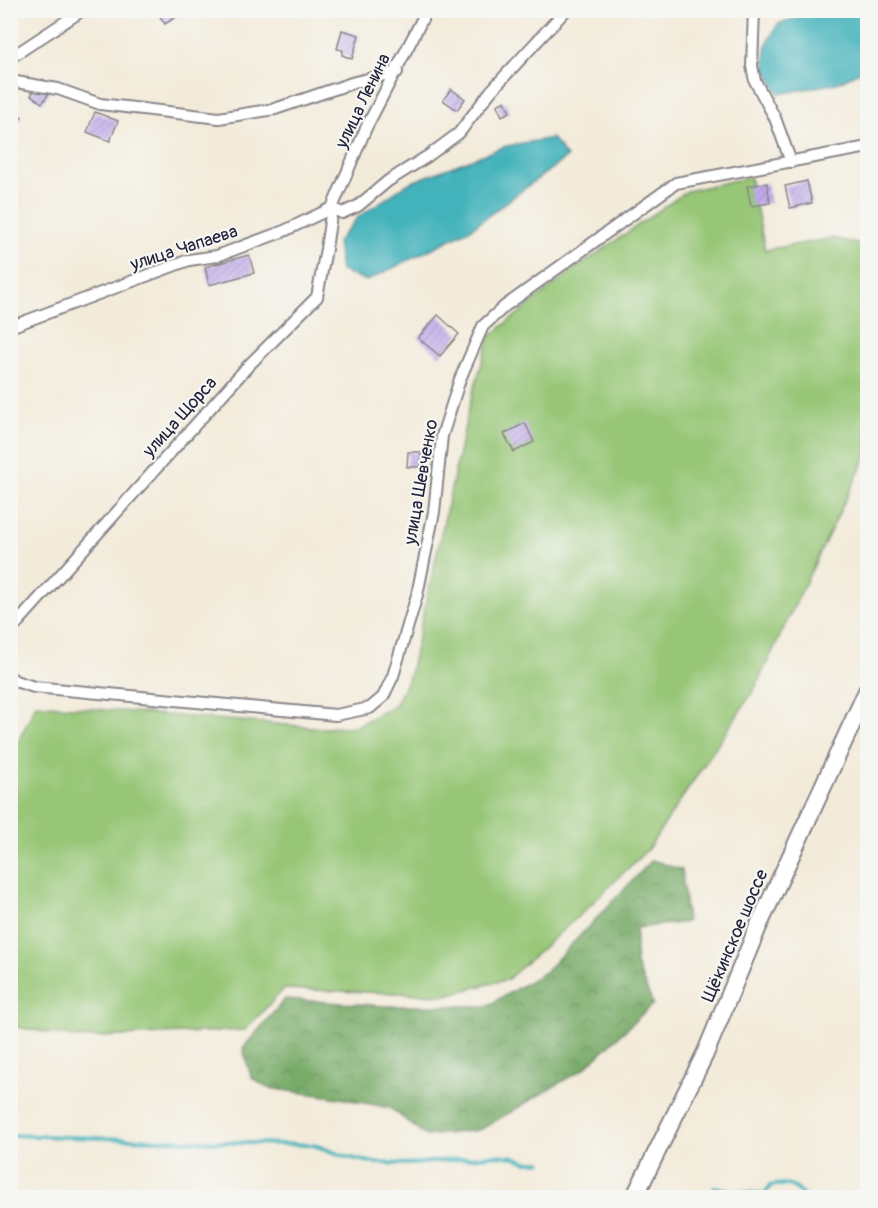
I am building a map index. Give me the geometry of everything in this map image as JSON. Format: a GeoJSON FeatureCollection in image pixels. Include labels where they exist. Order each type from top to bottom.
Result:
{"type":"FeatureCollection","features":[{"type":"Feature","properties":{"kind":"main road","name":"Щёкинское шоссе"},"geometry":{"type":"LineString","coordinates":[[634,1197],[705,1054],[758,927],[867,689]]}},
{"type":"Feature","properties":{"kind":"street"},"geometry":{"type":"LineString","coordinates":[[10,58],[83,10]]}},
{"type":"Feature","properties":{"kind":"street","name":"улица Ленина"},"geometry":{"type":"LineString","coordinates":[[332,208],[366,128],[397,72],[427,10]]}},
{"type":"Feature","properties":{"kind":"street","name":"улица Чапаева"},"geometry":{"type":"LineString","coordinates":[[10,327],[189,260],[217,256],[284,231],[332,208],[342,213],[358,206],[388,181],[459,133],[491,91],[566,10]]}},
{"type":"Feature","properties":{"kind":"street"},"geometry":{"type":"LineString","coordinates":[[754,10],[752,66],[755,81],[775,118],[791,162]]}},
{"type":"Feature","properties":{"kind":"street"},"geometry":{"type":"LineString","coordinates":[[10,81],[58,89],[100,104],[219,118],[275,109],[355,82],[397,72]]}},
{"type":"Feature","properties":{"kind":"street","name":"улица Шевченко"},"geometry":{"type":"LineString","coordinates":[[10,677],[34,687],[336,715],[370,708],[383,697],[393,676],[417,595],[434,512],[442,436],[460,379],[483,326],[505,306],[676,183],[867,147]]}},
{"type":"Feature","properties":{"kind":"street","name":"улица Щорса"},"geometry":{"type":"LineString","coordinates":[[10,631],[249,365],[317,297],[332,208]]}},
{"type":"Feature","properties":{"kind":"green space"},"geometry":{"type":"Polygon","coordinates":[[[750,177],[765,250],[833,238],[867,246],[867,455],[754,690],[648,849],[581,914],[508,979],[446,995],[284,989],[245,1030],[79,1038],[11,1026],[11,757],[36,704],[323,728],[357,726],[396,704],[410,674],[471,399],[490,336],[572,271],[687,191],[750,177]]]}},
{"type":"Feature","properties":{"kind":"green space"},"geometry":{"type":"Polygon","coordinates":[[[652,860],[682,870],[687,922],[636,928],[636,964],[653,1004],[585,1068],[480,1130],[426,1136],[390,1108],[268,1088],[251,1077],[243,1048],[285,999],[386,1006],[487,1006],[545,972],[652,860]]]}},
{"type":"Feature","properties":{"kind":"water"},"geometry":{"type":"Polygon","coordinates":[[[817,10],[867,11],[867,68],[837,83],[779,94],[765,69],[766,45],[778,24],[817,10]]]}},
{"type":"Feature","properties":{"kind":"water"},"geometry":{"type":"Polygon","coordinates":[[[552,138],[567,157],[469,230],[367,281],[341,271],[337,242],[358,217],[409,183],[506,146],[552,138]]]}},
{"type":"Feature","properties":{"kind":"building"},"geometry":{"type":"Polygon","coordinates":[[[156,10],[187,10],[165,24],[156,10]]]}},
{"type":"Feature","properties":{"kind":"building"},"geometry":{"type":"Polygon","coordinates":[[[342,30],[359,35],[352,59],[342,55],[343,50],[337,49],[342,30]]]}},
{"type":"Feature","properties":{"kind":"building"},"geometry":{"type":"Polygon","coordinates":[[[43,79],[54,87],[42,103],[31,95],[43,79]]]}},
{"type":"Feature","properties":{"kind":"building"},"geometry":{"type":"Polygon","coordinates":[[[451,89],[465,99],[457,110],[443,100],[451,89]]]}},
{"type":"Feature","properties":{"kind":"building"},"geometry":{"type":"Polygon","coordinates":[[[505,101],[510,112],[502,116],[497,105],[505,101]]]}},
{"type":"Feature","properties":{"kind":"building"},"geometry":{"type":"Polygon","coordinates":[[[10,108],[22,117],[10,132],[10,108]]]}},
{"type":"Feature","properties":{"kind":"building"},"geometry":{"type":"Polygon","coordinates":[[[95,112],[118,121],[110,141],[87,132],[95,112]]]}},
{"type":"Feature","properties":{"kind":"building"},"geometry":{"type":"Polygon","coordinates":[[[807,181],[812,203],[790,208],[785,186],[807,181]]]}},
{"type":"Feature","properties":{"kind":"building"},"geometry":{"type":"Polygon","coordinates":[[[767,183],[770,203],[751,206],[747,186],[767,183]]]}},
{"type":"Feature","properties":{"kind":"building"},"geometry":{"type":"Polygon","coordinates":[[[249,255],[254,273],[209,285],[205,267],[249,255]]]}},
{"type":"Feature","properties":{"kind":"building"},"geometry":{"type":"Polygon","coordinates":[[[438,315],[459,334],[440,356],[418,338],[438,315]]]}},
{"type":"Feature","properties":{"kind":"building"},"geometry":{"type":"Polygon","coordinates":[[[525,423],[534,442],[514,452],[504,434],[525,423]]]}},
{"type":"Feature","properties":{"kind":"building"},"geometry":{"type":"Polygon","coordinates":[[[408,452],[421,452],[421,467],[407,467],[408,452]]]}},
{"type":"Feature","properties":{"kind":"waterway"},"geometry":{"type":"LineString","coordinates":[[10,1135],[314,1145],[347,1157],[375,1163],[412,1164],[497,1155],[514,1157],[526,1162],[541,1162]]}},
{"type":"Feature","properties":{"kind":"waterway"},"geometry":{"type":"LineString","coordinates":[[714,1187],[765,1194],[770,1186],[790,1185],[805,1198]]}}]}
